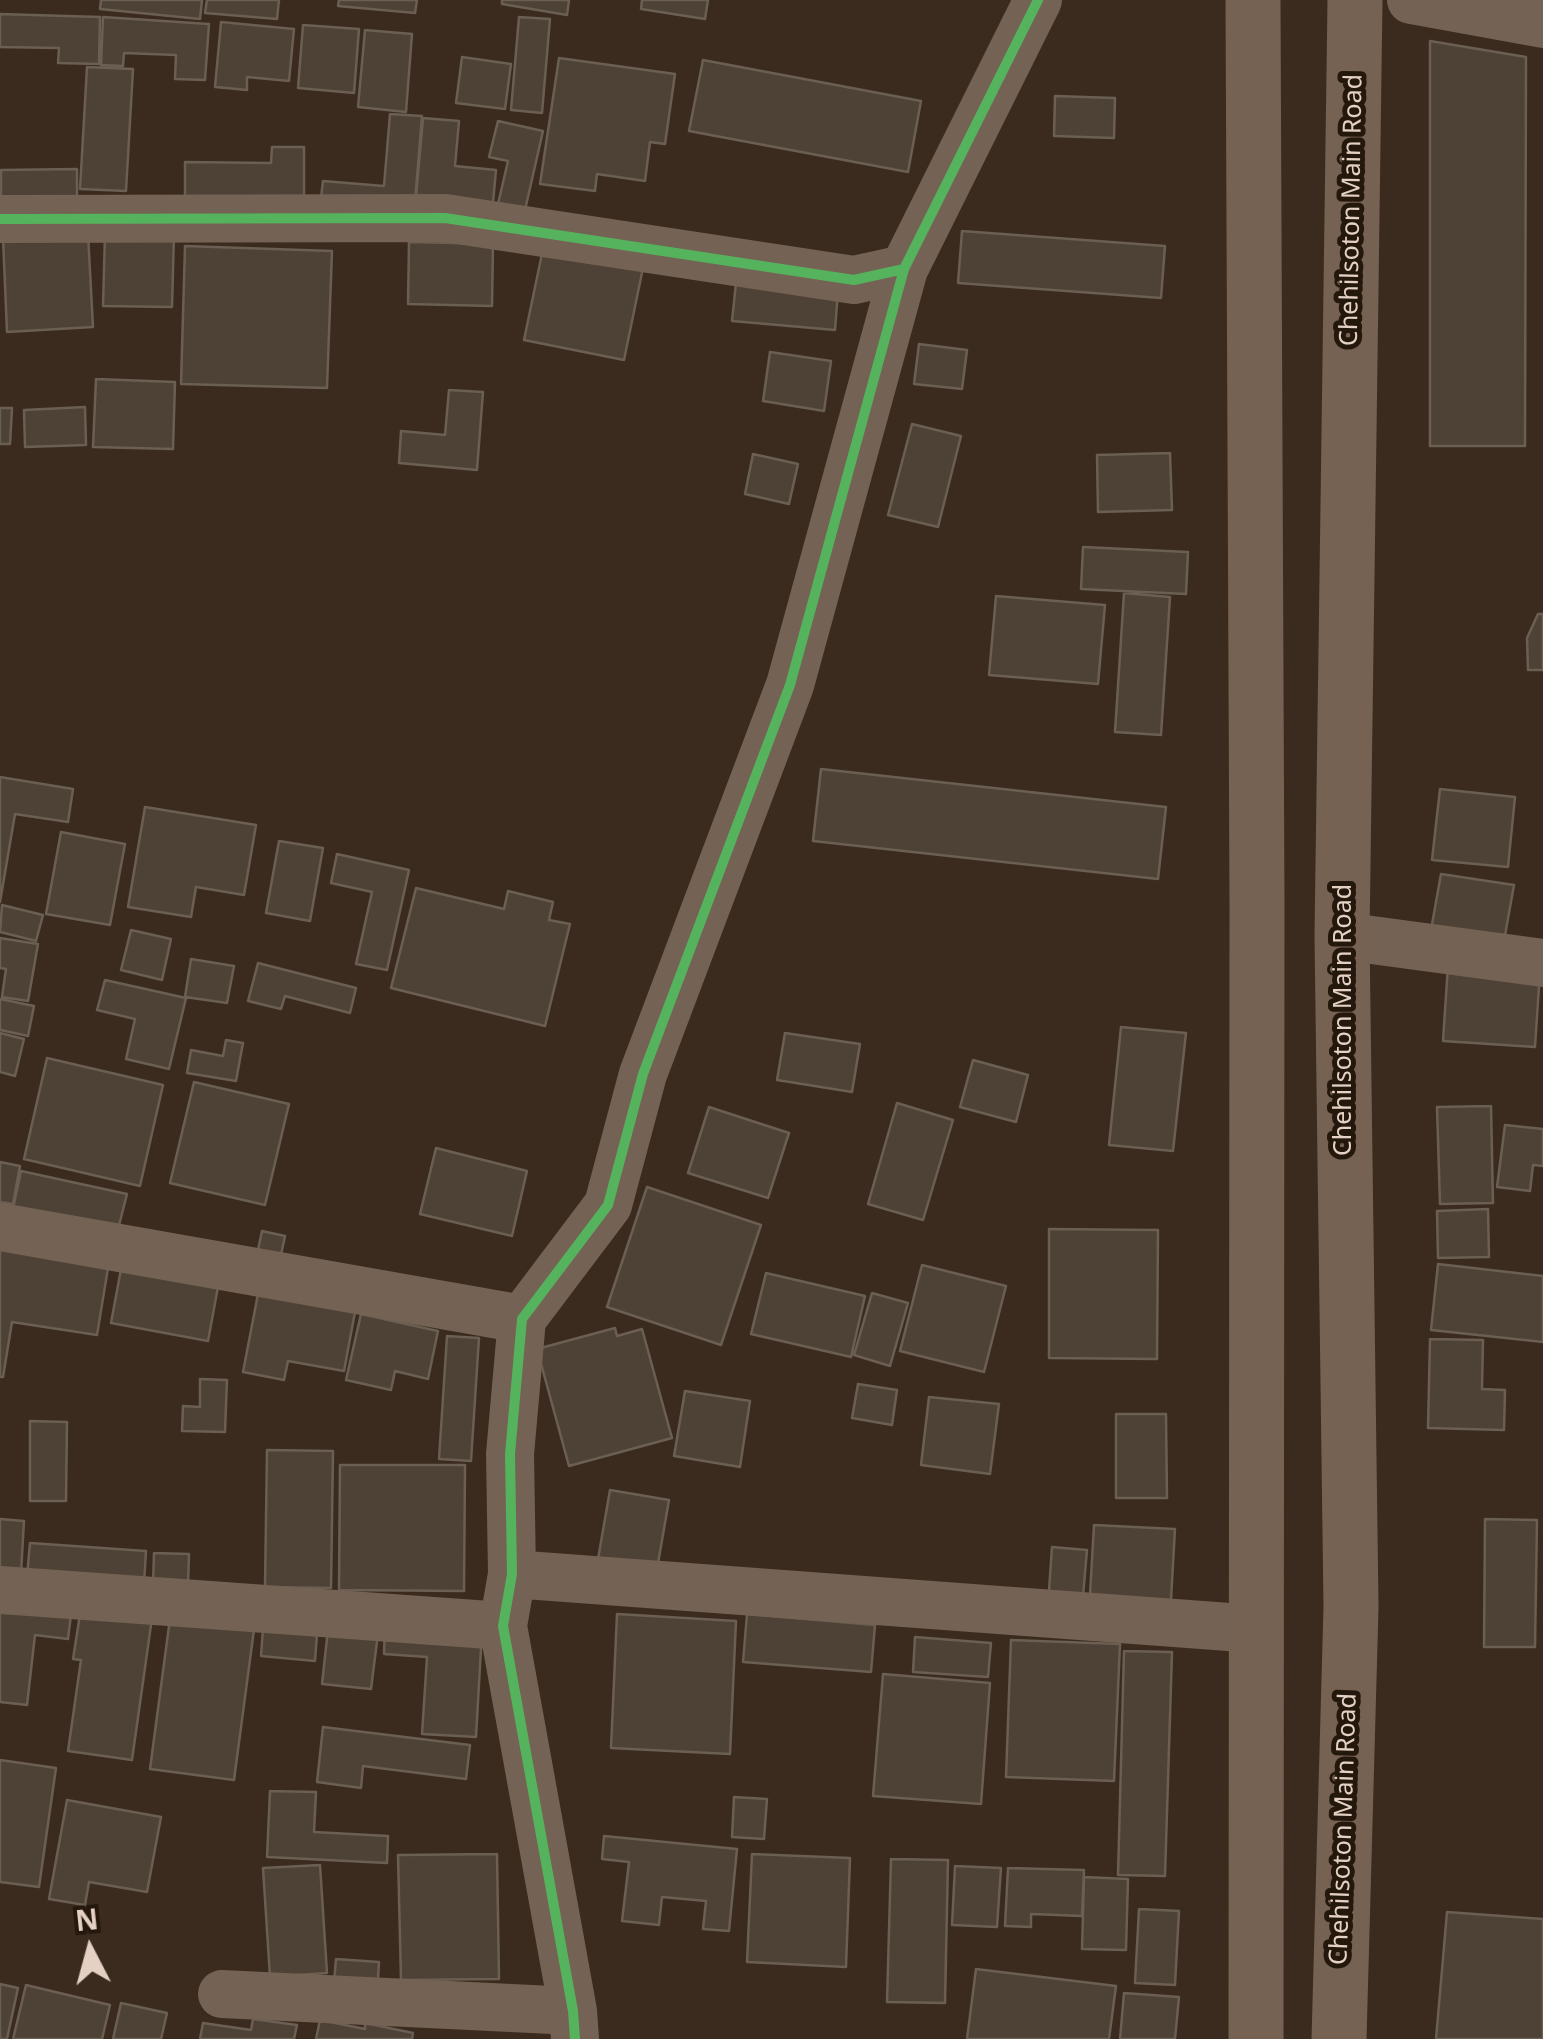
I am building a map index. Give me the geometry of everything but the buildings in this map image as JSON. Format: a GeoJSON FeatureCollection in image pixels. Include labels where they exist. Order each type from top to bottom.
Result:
{"type":"FeatureCollection","features":[{"type":"Feature","properties":{"kind":"main road"},"geometry":{"type":"LineString","coordinates":[[1253,0],[1258,882],[1256,2039]]}},
{"type":"Feature","properties":{"kind":"main road","name":"Chehilsoton Main Road"},"geometry":{"type":"LineString","coordinates":[[1338,2039],[1351,1608],[1342,936],[1355,0]]}},
{"type":"Feature","properties":{"kind":"street"},"geometry":{"type":"LineString","coordinates":[[222,1994],[574,2025],[504,1626],[512,1574],[510,1454],[522,1319],[608,1205],[644,1074],[790,685],[904,270],[1038,0]]}},
{"type":"Feature","properties":{"kind":"street"},"geometry":{"type":"LineString","coordinates":[[1411,0],[1543,24]]}},
{"type":"Feature","properties":{"kind":"street"},"geometry":{"type":"LineString","coordinates":[[0,219],[445,218],[854,280],[904,270]]}},
{"type":"Feature","properties":{"kind":"street"},"geometry":{"type":"LineString","coordinates":[[1342,936],[1543,963]]}},
{"type":"Feature","properties":{"kind":"street"},"geometry":{"type":"LineString","coordinates":[[0,1227],[522,1319]]}},
{"type":"Feature","properties":{"kind":"street"},"geometry":{"type":"LineString","coordinates":[[512,1574],[1256,1629]]}},
{"type":"Feature","properties":{"kind":"street"},"geometry":{"type":"LineString","coordinates":[[0,1590],[504,1626]]}},
{"type":"Feature","properties":{"kind":"cycle path"},"geometry":{"type":"LineString","coordinates":[[575,2039],[503,1626],[512,1574],[510,1454],[522,1319],[608,1205],[643,1074],[790,685],[904,269],[1038,0]]}},
{"type":"Feature","properties":{"kind":"cycle path"},"geometry":{"type":"LineString","coordinates":[[0,219],[445,218],[854,280],[904,269]]}}]}
